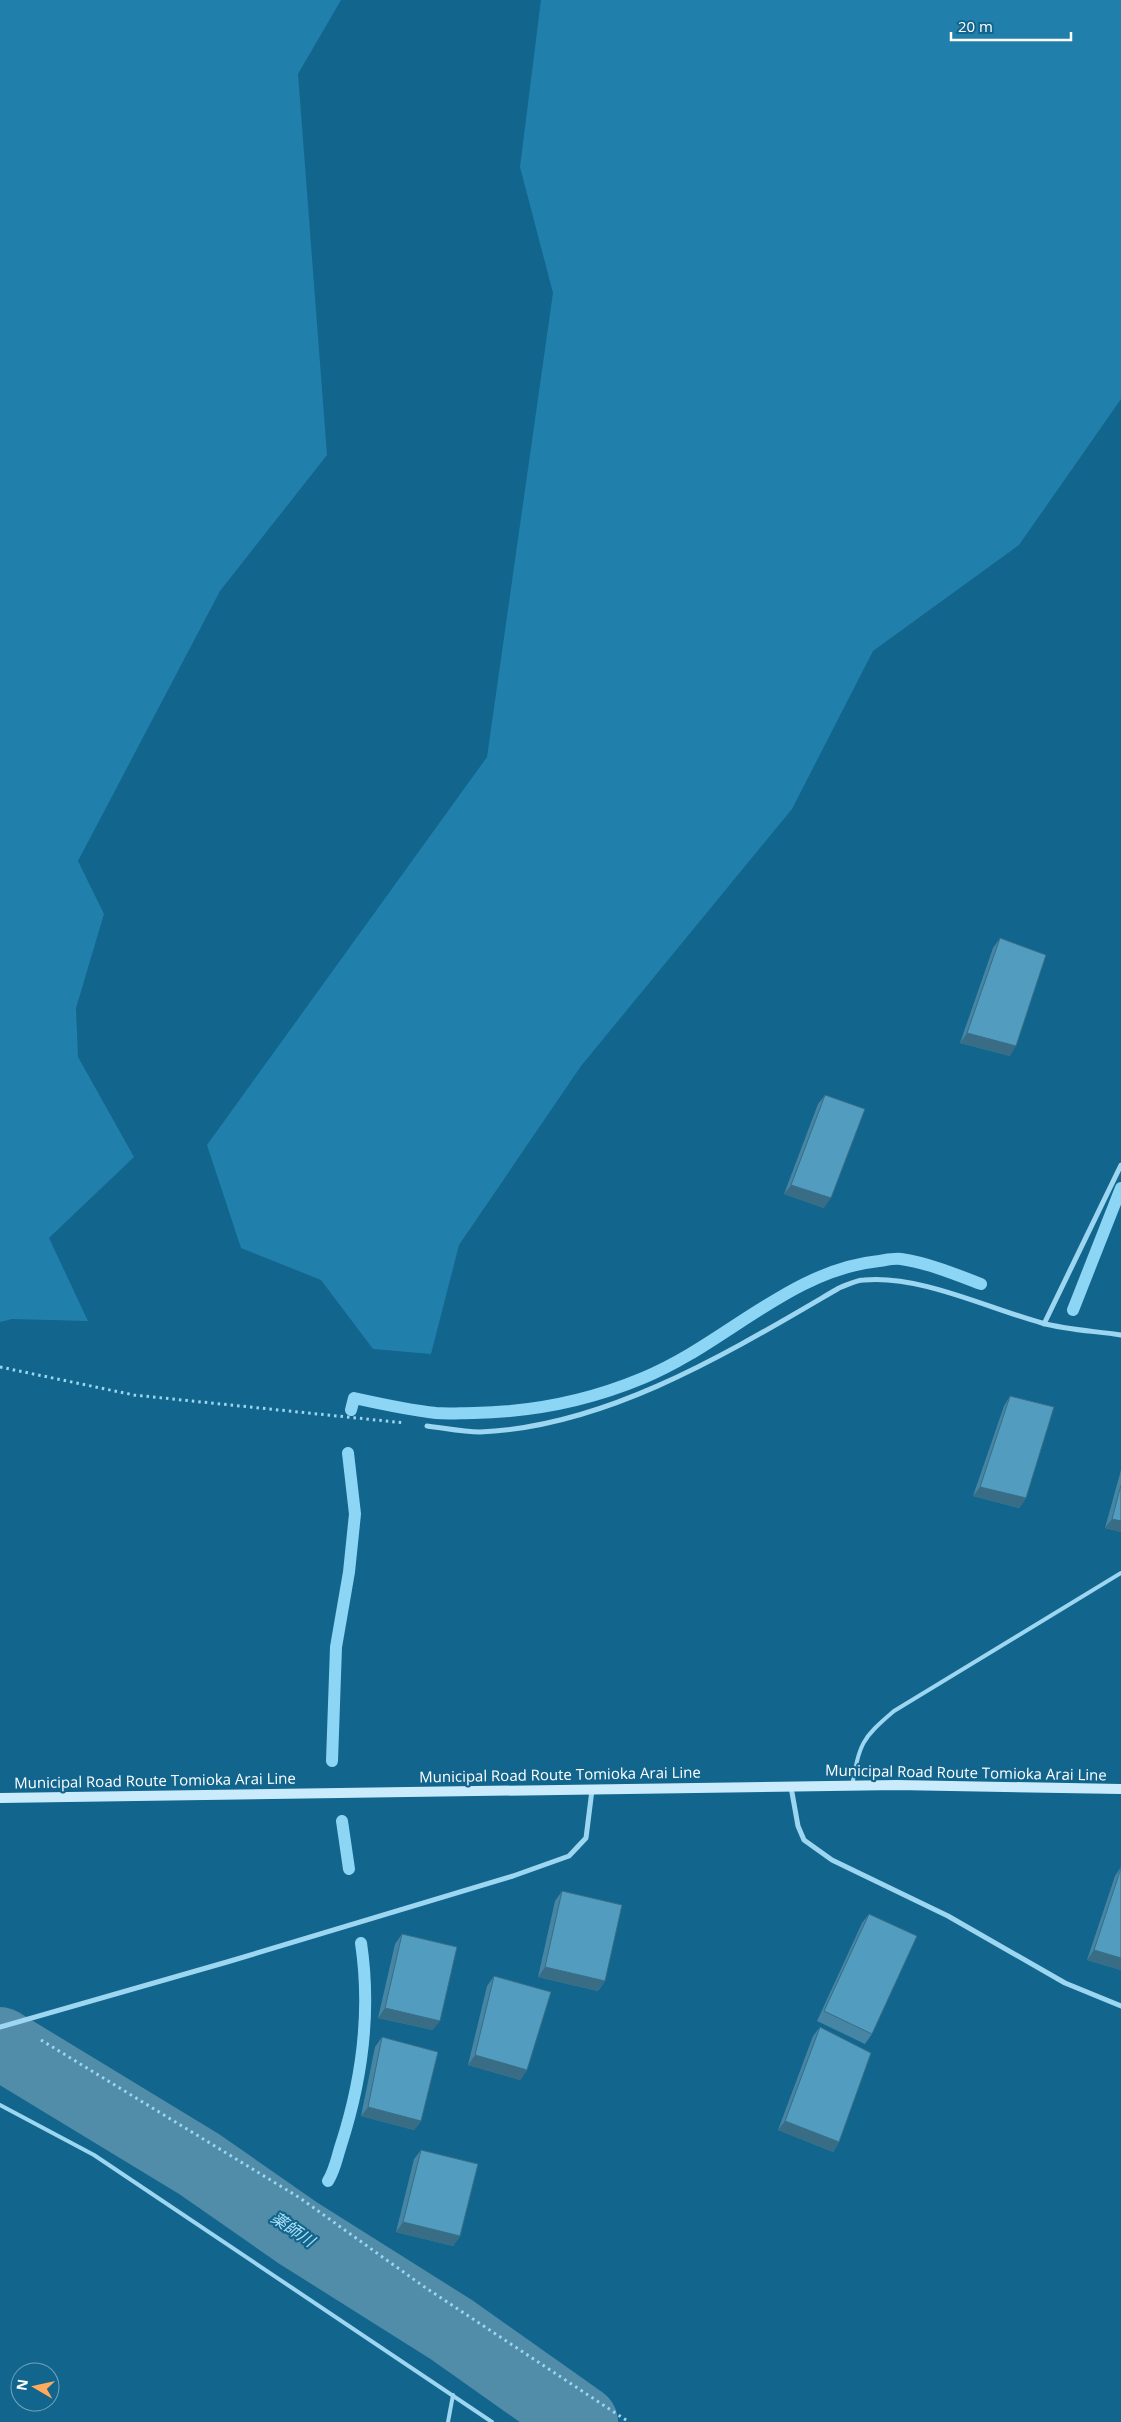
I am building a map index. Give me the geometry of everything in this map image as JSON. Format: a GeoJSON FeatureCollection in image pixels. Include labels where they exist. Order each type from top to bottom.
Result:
{"type":"FeatureCollection","features":[{"type":"Feature","properties":{"kind":"street"},"geometry":{"type":"LineString","coordinates":[[1044,1324],[1121,1165]]}},
{"type":"Feature","properties":{"kind":"street"},"geometry":{"type":"LineString","coordinates":[[427,1426],[479,1432],[574,1417],[639,1395],[705,1362],[839,1288],[863,1280],[910,1284],[954,1294],[984,1306],[1044,1324],[1121,1335]]}},
{"type":"Feature","properties":{"kind":"street","name":"Municipal Road Route Tomioka Arai Line"},"geometry":{"type":"LineString","coordinates":[[0,1798],[897,1784],[1121,1789]]}},
{"type":"Feature","properties":{"kind":"street"},"geometry":{"type":"LineString","coordinates":[[791,1786],[798,1826],[804,1840],[832,1860],[948,1916],[1065,1983],[1121,2006]]}},
{"type":"Feature","properties":{"kind":"street"},"geometry":{"type":"LineString","coordinates":[[0,2027],[227,1962],[513,1876],[569,1856],[586,1838],[592,1790]]}},
{"type":"Feature","properties":{"kind":"lane"},"geometry":{"type":"LineString","coordinates":[[852,1786],[858,1752],[868,1733],[894,1711],[1121,1573]]}},
{"type":"Feature","properties":{"kind":"lane"},"geometry":{"type":"LineString","coordinates":[[0,2105],[94,2155],[492,2422]]}},
{"type":"Feature","properties":{"kind":"lane"},"geometry":{"type":"LineString","coordinates":[[448,2422],[453,2395]]}},
{"type":"Feature","properties":{"kind":"path"},"geometry":{"type":"LineString","coordinates":[[0,1367],[134,1395],[427,1426]]}},
{"type":"Feature","properties":{"kind":"path"},"geometry":{"type":"LineString","coordinates":[[12,2023],[300,2198],[423,2286],[629,2422]]}},
{"type":"Feature","properties":{"kind":"shaded area"},"geometry":{"type":"Polygon","coordinates":[[[0,0],[341,0],[298,74],[327,455],[220,591],[78,861],[104,914],[76,1008],[78,1057],[134,1157],[49,1238],[88,1321],[12,1319],[0,1322],[0,0]]]}},
{"type":"Feature","properties":{"kind":"shaded area"},"geometry":{"type":"Polygon","coordinates":[[[541,0],[1121,0],[1121,399],[1019,545],[873,651],[792,809],[581,1066],[459,1245],[431,1354],[373,1349],[321,1280],[241,1248],[207,1145],[487,757],[553,293],[520,167],[541,0]]]}},
{"type":"Feature","properties":{"kind":"building"},"geometry":{"type":"Polygon","coordinates":[[[1000,938],[1046,955],[1016,1046],[967,1033],[1000,938]]]}},
{"type":"Feature","properties":{"kind":"building"},"geometry":{"type":"Polygon","coordinates":[[[825,1095],[865,1109],[831,1198],[791,1185],[825,1095]]]}},
{"type":"Feature","properties":{"kind":"building"},"geometry":{"type":"Polygon","coordinates":[[[1010,1396],[1054,1407],[1026,1498],[980,1487],[1010,1396]]]}},
{"type":"Feature","properties":{"kind":"building"},"geometry":{"type":"Polygon","coordinates":[[[1121,1485],[1121,1521],[1112,1519],[1121,1485]]]}},
{"type":"Feature","properties":{"kind":"building"},"geometry":{"type":"Polygon","coordinates":[[[1121,1868],[1121,1958],[1094,1950],[1121,1868]]]}},
{"type":"Feature","properties":{"kind":"building"},"geometry":{"type":"Polygon","coordinates":[[[562,1891],[622,1905],[605,1981],[545,1967],[562,1891]]]}},
{"type":"Feature","properties":{"kind":"building"},"geometry":{"type":"Polygon","coordinates":[[[869,1914],[917,1936],[872,2034],[824,2011],[869,1914]]]}},
{"type":"Feature","properties":{"kind":"building"},"geometry":{"type":"Polygon","coordinates":[[[402,1934],[457,1947],[440,2021],[385,2008],[402,1934]]]}},
{"type":"Feature","properties":{"kind":"building"},"geometry":{"type":"Polygon","coordinates":[[[494,1976],[551,1992],[527,2070],[475,2055],[494,1976]]]}},
{"type":"Feature","properties":{"kind":"building"},"geometry":{"type":"Polygon","coordinates":[[[820,2027],[871,2053],[839,2142],[785,2121],[820,2027]]]}},
{"type":"Feature","properties":{"kind":"building"},"geometry":{"type":"Polygon","coordinates":[[[382,2037],[438,2052],[421,2121],[368,2107],[382,2037]]]}},
{"type":"Feature","properties":{"kind":"building"},"geometry":{"type":"Polygon","coordinates":[[[421,2150],[478,2164],[460,2236],[403,2222],[421,2150]]]}},
{"type":"Feature","properties":{"kind":"waterway"},"geometry":{"type":"LineString","coordinates":[[1073,1310],[1121,1188]]}},
{"type":"Feature","properties":{"kind":"waterway"},"geometry":{"type":"LineString","coordinates":[[351,1410],[354,1398],[405,1409],[436,1413],[496,1412],[539,1408],[602,1393],[643,1378],[673,1364],[787,1293],[816,1278],[847,1267],[901,1259],[931,1266],[981,1284]]}},
{"type":"Feature","properties":{"kind":"waterway"},"geometry":{"type":"LineString","coordinates":[[332,1761],[336,1647],[349,1572],[355,1514],[348,1453]]}},
{"type":"Feature","properties":{"kind":"waterway"},"geometry":{"type":"LineString","coordinates":[[342,1821],[349,1869]]}},
{"type":"Feature","properties":{"kind":"waterway"},"geometry":{"type":"LineString","coordinates":[[328,2181],[334,2168],[348,2120],[363,2045],[365,1994],[361,1943]]}},
{"type":"Feature","properties":{"kind":"waterway","name":"薬師川"},"geometry":{"type":"LineString","coordinates":[[0,2043],[199,2164],[298,2233],[452,2330],[582,2422]]}},
{"type":"Feature","properties":{"kind":"waterway"},"geometry":{"type":"LineString","coordinates":[[298,2233],[307,2218]]}}]}
